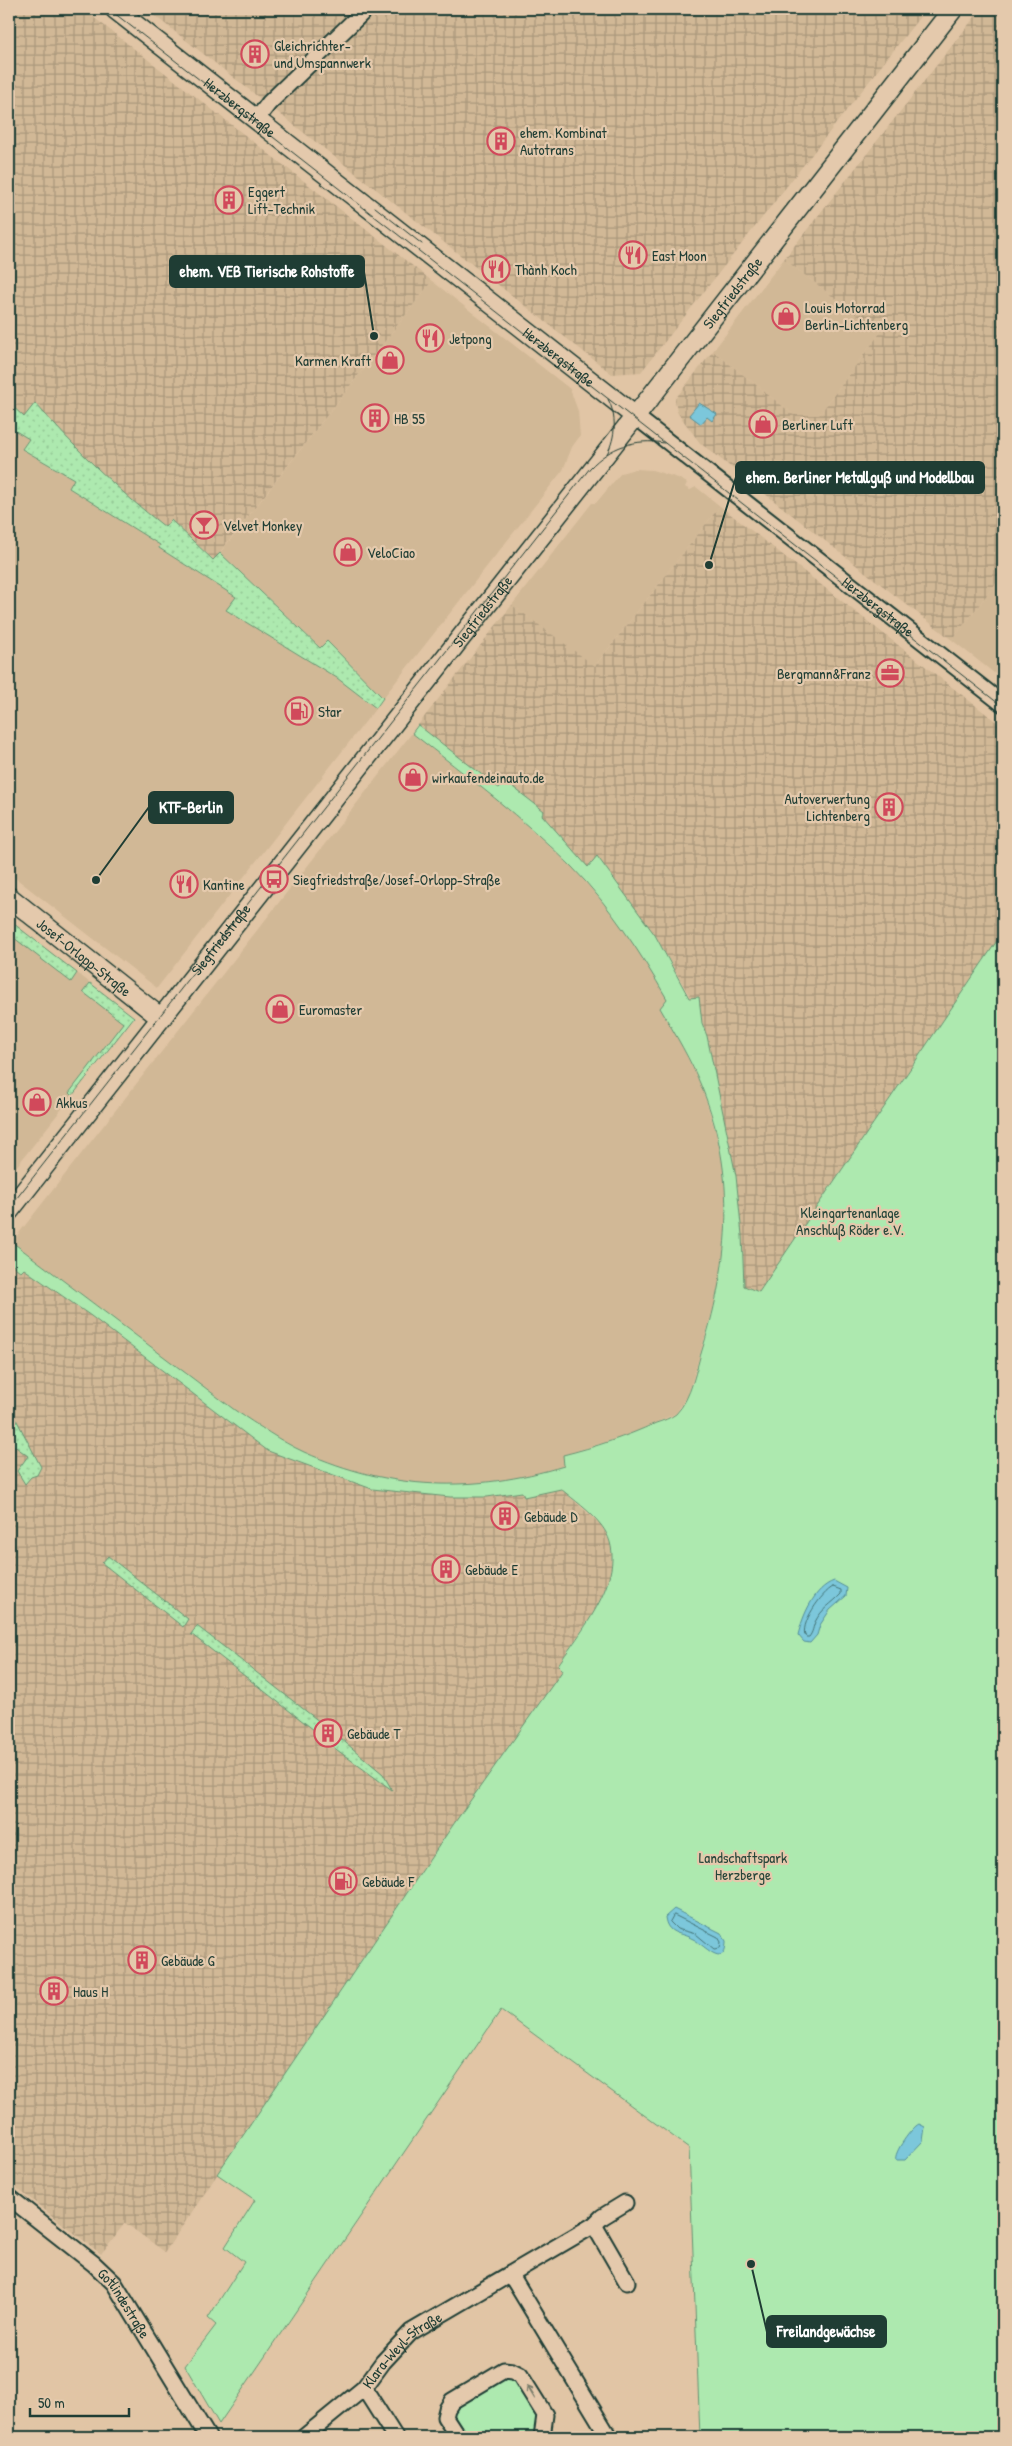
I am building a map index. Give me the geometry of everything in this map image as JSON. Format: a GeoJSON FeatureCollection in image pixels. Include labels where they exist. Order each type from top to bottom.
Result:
{"type":"FeatureCollection","features":[{"type":"Feature","properties":{"kind":"street","name":"Herzbergstraße"},"geometry":{"type":"LineString","coordinates":[[115,9],[1003,704]]}},
{"type":"Feature","properties":{"kind":"street"},"geometry":{"type":"LineString","coordinates":[[256,120],[269,103],[366,9]]}},
{"type":"Feature","properties":{"kind":"street","name":"Siegfriedstraße"},"geometry":{"type":"LineString","coordinates":[[9,1211],[953,9]]}},
{"type":"Feature","properties":{"kind":"street","name":"Josef-Orlopp-Straße"},"geometry":{"type":"LineString","coordinates":[[9,897],[161,1018]]}},
{"type":"Feature","properties":{"kind":"street","name":"Gotlindestraße"},"geometry":{"type":"LineString","coordinates":[[9,2197],[94,2264],[114,2283],[208,2437]]}},
{"type":"Feature","properties":{"kind":"street","name":"Klara-Weyl-Straße"},"geometry":{"type":"LineString","coordinates":[[304,2437],[364,2388],[383,2362],[411,2332],[594,2226],[602,2217],[625,2203]]}},
{"type":"Feature","properties":{"kind":"street"},"geometry":{"type":"LineString","coordinates":[[594,2226],[627,2282]]}},
{"type":"Feature","properties":{"kind":"street"},"geometry":{"type":"LineString","coordinates":[[511,2275],[609,2437]]}},
{"type":"Feature","properties":{"kind":"street"},"geometry":{"type":"LineString","coordinates":[[458,2437],[445,2417],[452,2401],[504,2370],[520,2375],[545,2415],[542,2437]]}},
{"type":"Feature","properties":{"kind":"street"},"geometry":{"type":"LineString","coordinates":[[364,2388],[395,2437]]}},
{"type":"Feature","properties":{"kind":"shaded area"},"geometry":{"type":"Polygon","coordinates":[[[9,9],[83,9],[432,281],[214,560],[171,520],[165,527],[126,496],[61,433],[35,404],[24,417],[9,403],[9,9]]]}},
{"type":"Feature","properties":{"kind":"shaded area"},"geometry":{"type":"Polygon","coordinates":[[[146,9],[926,9],[641,372],[612,374],[146,9]]]}},
{"type":"Feature","properties":{"kind":"shaded area"},"geometry":{"type":"Polygon","coordinates":[[[981,9],[1003,9],[1003,574],[952,640],[700,443],[677,412],[675,399],[713,351],[794,415],[819,415],[880,333],[784,259],[981,9]]]}},
{"type":"Feature","properties":{"kind":"shaded area"},"geometry":{"type":"Polygon","coordinates":[[[784,259],[880,333],[819,415],[794,415],[713,351],[784,259]]]}},
{"type":"Feature","properties":{"kind":"shaded area"},"geometry":{"type":"Polygon","coordinates":[[[432,281],[570,389],[578,411],[580,436],[572,447],[563,470],[383,698],[327,641],[321,648],[220,553],[432,281]]]}},
{"type":"Feature","properties":{"kind":"shaded area"},"geometry":{"type":"Polygon","coordinates":[[[9,427],[29,439],[22,449],[75,479],[69,488],[160,545],[159,548],[237,597],[226,610],[337,678],[376,708],[157,988],[9,873],[9,427]]]}},
{"type":"Feature","properties":{"kind":"shaded area"},"geometry":{"type":"Polygon","coordinates":[[[635,469],[652,470],[678,478],[687,483],[685,487],[690,490],[696,487],[720,506],[594,667],[512,605],[592,503],[596,503],[621,473],[635,469]]]}},
{"type":"Feature","properties":{"kind":"shaded area"},"geometry":{"type":"Polygon","coordinates":[[[720,506],[1003,727],[1003,932],[759,1292],[744,1286],[742,1235],[736,1176],[707,1036],[700,1014],[655,935],[597,856],[588,867],[541,815],[544,812],[505,781],[499,789],[418,725],[512,605],[595,666],[720,506]]]}},
{"type":"Feature","properties":{"kind":"shaded area"},"geometry":{"type":"Polygon","coordinates":[[[1003,574],[1003,680],[952,640],[1003,574]]]}},
{"type":"Feature","properties":{"kind":"shaded area"},"geometry":{"type":"Polygon","coordinates":[[[412,733],[510,810],[573,868],[634,943],[668,999],[684,1050],[702,1088],[716,1133],[724,1169],[727,1207],[726,1246],[720,1285],[688,1395],[676,1413],[632,1434],[563,1455],[564,1466],[502,1482],[465,1486],[420,1484],[376,1477],[338,1466],[303,1452],[236,1411],[12,1242],[412,733]]]}},
{"type":"Feature","properties":{"kind":"shaded area"},"geometry":{"type":"Polygon","coordinates":[[[9,920],[134,1017],[9,1176],[9,920]]]}},
{"type":"Feature","properties":{"kind":"shaded area"},"geometry":{"type":"Polygon","coordinates":[[[9,1262],[21,1272],[24,1269],[91,1316],[268,1451],[372,1489],[450,1497],[487,1497],[523,1492],[524,1497],[561,1489],[602,1526],[612,1547],[611,1571],[600,1603],[558,1665],[564,1669],[453,1825],[165,2252],[125,2223],[101,2254],[9,2182],[9,1262]]]}},
{"type":"Feature","properties":{"kind":"green space"},"geometry":{"type":"Polygon","coordinates":[[[9,403],[24,417],[35,403],[97,468],[147,513],[165,527],[171,520],[213,560],[220,553],[320,648],[327,641],[383,698],[376,708],[337,678],[226,610],[236,597],[159,548],[160,545],[69,488],[74,479],[22,449],[29,439],[9,427],[9,403]]]}},
{"type":"Feature","properties":{"kind":"green space","name":"Landschaftspark Herzberge"},"geometry":{"type":"Polygon","coordinates":[[[418,725],[499,788],[505,781],[544,811],[542,815],[588,867],[597,856],[655,935],[689,998],[699,997],[702,1023],[707,1036],[736,1176],[742,1235],[744,1286],[759,1292],[1003,932],[1003,2437],[700,2437],[689,2148],[501,2010],[219,2424],[185,2366],[216,2325],[208,2318],[244,2262],[225,2247],[255,2200],[217,2174],[453,1825],[563,1670],[558,1665],[591,1617],[609,1579],[612,1560],[610,1542],[597,1520],[561,1489],[524,1497],[522,1492],[487,1497],[450,1497],[372,1489],[268,1451],[91,1316],[24,1269],[21,1272],[9,1262],[9,1247],[12,1242],[236,1411],[286,1443],[337,1465],[369,1474],[401,1481],[433,1484],[497,1481],[564,1466],[563,1455],[621,1437],[676,1414],[686,1400],[696,1373],[712,1314],[724,1250],[726,1218],[725,1185],[721,1153],[713,1121],[698,1078],[660,1008],[667,999],[624,930],[586,882],[514,814],[412,733],[418,725]]]}},
{"type":"Feature","properties":{"kind":"green space"},"geometry":{"type":"Polygon","coordinates":[[[9,920],[77,973],[71,982],[9,934],[9,920]]]}},
{"type":"Feature","properties":{"kind":"green space"},"geometry":{"type":"Polygon","coordinates":[[[90,983],[134,1017],[72,1096],[69,1093],[123,1023],[83,992],[90,983]]]}},
{"type":"Feature","properties":{"kind":"green space"},"geometry":{"type":"Polygon","coordinates":[[[16,1419],[41,1467],[37,1475],[31,1477],[25,1484],[17,1471],[28,1456],[9,1442],[9,1426],[16,1419]]]}},
{"type":"Feature","properties":{"kind":"green space"},"geometry":{"type":"Polygon","coordinates":[[[108,1556],[188,1619],[183,1627],[102,1563],[108,1556]]]}},
{"type":"Feature","properties":{"kind":"green space"},"geometry":{"type":"Polygon","coordinates":[[[197,1626],[320,1722],[314,1730],[191,1634],[197,1626]]]}},
{"type":"Feature","properties":{"kind":"green space"},"geometry":{"type":"Polygon","coordinates":[[[340,1738],[383,1774],[392,1790],[333,1747],[340,1738]]]}},
{"type":"Feature","properties":{"kind":"green space"},"geometry":{"type":"Polygon","coordinates":[[[513,2376],[538,2416],[538,2437],[461,2437],[451,2410],[497,2378],[513,2376]]]}},
{"type":"Feature","properties":{"kind":"water"},"geometry":{"type":"Polygon","coordinates":[[[699,403],[717,414],[712,421],[707,417],[701,424],[689,415],[699,403]]]}},
{"type":"Feature","properties":{"kind":"water"},"geometry":{"type":"Polygon","coordinates":[[[834,1581],[847,1588],[846,1596],[830,1610],[820,1625],[817,1635],[810,1643],[804,1642],[798,1635],[806,1611],[815,1596],[834,1581]]]}},
{"type":"Feature","properties":{"kind":"water"},"geometry":{"type":"Polygon","coordinates":[[[674,1909],[721,1933],[726,1941],[725,1950],[722,1954],[712,1953],[693,1939],[671,1930],[666,1923],[665,1917],[674,1909]]]}},
{"type":"Feature","properties":{"kind":"water"},"geometry":{"type":"Polygon","coordinates":[[[919,2124],[925,2127],[923,2141],[905,2160],[896,2160],[897,2152],[904,2140],[919,2124]]]}},
{"type":"Feature","properties":{"kind":"tram line"},"geometry":{"type":"LineString","coordinates":[[109,9],[1003,707]]}},
{"type":"Feature","properties":{"kind":"tram line"},"geometry":{"type":"LineString","coordinates":[[375,207],[422,244]]}},
{"type":"Feature","properties":{"kind":"tram line"},"geometry":{"type":"LineString","coordinates":[[607,454],[614,433],[613,413],[608,399]]}},
{"type":"Feature","properties":{"kind":"tram line"},"geometry":{"type":"LineString","coordinates":[[9,1208],[590,468],[606,455],[624,446],[643,442],[664,443]]}},
{"type":"Feature","properties":{"kind":"place","name":"Gleichrichter- und Umspannwerk"},"geometry":{"type":"Point","coordinates":[255,54]}},
{"type":"Feature","properties":{"kind":"place","name":"ehem. Kombinat Autotrans"},"geometry":{"type":"Point","coordinates":[501,141]}},
{"type":"Feature","properties":{"kind":"place","name":"Eggert Lift-Technik"},"geometry":{"type":"Point","coordinates":[229,200]}},
{"type":"Feature","properties":{"kind":"place","name":"East Moon"},"geometry":{"type":"Point","coordinates":[633,255]}},
{"type":"Feature","properties":{"kind":"place","name":"Thành Koch"},"geometry":{"type":"Point","coordinates":[496,269]}},
{"type":"Feature","properties":{"kind":"place","name":"Louis Motorrad Berlin-Lichtenberg"},"geometry":{"type":"Point","coordinates":[786,316]}},
{"type":"Feature","properties":{"kind":"place","name":"ehem. VEB Tierische Rohstoffe"},"geometry":{"type":"Point","coordinates":[374,336]}},
{"type":"Feature","properties":{"kind":"place","name":"Jetpong"},"geometry":{"type":"Point","coordinates":[430,338]}},
{"type":"Feature","properties":{"kind":"place","name":"Karmen Kraft"},"geometry":{"type":"Point","coordinates":[390,360]}},
{"type":"Feature","properties":{"kind":"place","name":"HB 55"},"geometry":{"type":"Point","coordinates":[375,418]}},
{"type":"Feature","properties":{"kind":"place","name":"Berliner Luft"},"geometry":{"type":"Point","coordinates":[763,424]}},
{"type":"Feature","properties":{"kind":"place","name":"Velvet Monkey"},"geometry":{"type":"Point","coordinates":[204,525]}},
{"type":"Feature","properties":{"kind":"place","name":"VeloCiao"},"geometry":{"type":"Point","coordinates":[348,552]}},
{"type":"Feature","properties":{"kind":"place","name":"ehem. Berliner Metallguß und Modellbau"},"geometry":{"type":"Point","coordinates":[709,565]}},
{"type":"Feature","properties":{"kind":"place","name":"Bergmann&Franz"},"geometry":{"type":"Point","coordinates":[890,673]}},
{"type":"Feature","properties":{"kind":"place","name":"Star"},"geometry":{"type":"Point","coordinates":[299,711]}},
{"type":"Feature","properties":{"kind":"place","name":"wirkaufendeinauto.de"},"geometry":{"type":"Point","coordinates":[413,777]}},
{"type":"Feature","properties":{"kind":"place","name":"Autoverwertung Lichtenberg"},"geometry":{"type":"Point","coordinates":[889,807]}},
{"type":"Feature","properties":{"kind":"place","name":"Siegfriedstraße/Josef-Orlopp-Straße"},"geometry":{"type":"Point","coordinates":[274,879]}},
{"type":"Feature","properties":{"kind":"place","name":"KTF-Berlin"},"geometry":{"type":"Point","coordinates":[96,880]}},
{"type":"Feature","properties":{"kind":"place","name":"Kantine"},"geometry":{"type":"Point","coordinates":[184,884]}},
{"type":"Feature","properties":{"kind":"place","name":"Euromaster"},"geometry":{"type":"Point","coordinates":[280,1009]}},
{"type":"Feature","properties":{"kind":"place","name":"Akkus"},"geometry":{"type":"Point","coordinates":[37,1102]}},
{"type":"Feature","properties":{"kind":"place","name":"Gebäude D"},"geometry":{"type":"Point","coordinates":[505,1516]}},
{"type":"Feature","properties":{"kind":"place","name":"Gebäude E"},"geometry":{"type":"Point","coordinates":[446,1569]}},
{"type":"Feature","properties":{"kind":"place","name":"Gebäude T"},"geometry":{"type":"Point","coordinates":[328,1733]}},
{"type":"Feature","properties":{"kind":"place","name":"Gebäude F"},"geometry":{"type":"Point","coordinates":[343,1881]}},
{"type":"Feature","properties":{"kind":"place","name":"Gebäude G"},"geometry":{"type":"Point","coordinates":[142,1960]}},
{"type":"Feature","properties":{"kind":"place","name":"Haus H"},"geometry":{"type":"Point","coordinates":[54,1991]}},
{"type":"Feature","properties":{"kind":"place","name":"Freilandgewächse"},"geometry":{"type":"Point","coordinates":[751,2264]}},
{"type":"Feature","properties":{"kind":"park label","name":"Kleingartenanlage Anschluß Röder e.V."},"geometry":{"type":"Point","coordinates":[850,1220]}}]}
